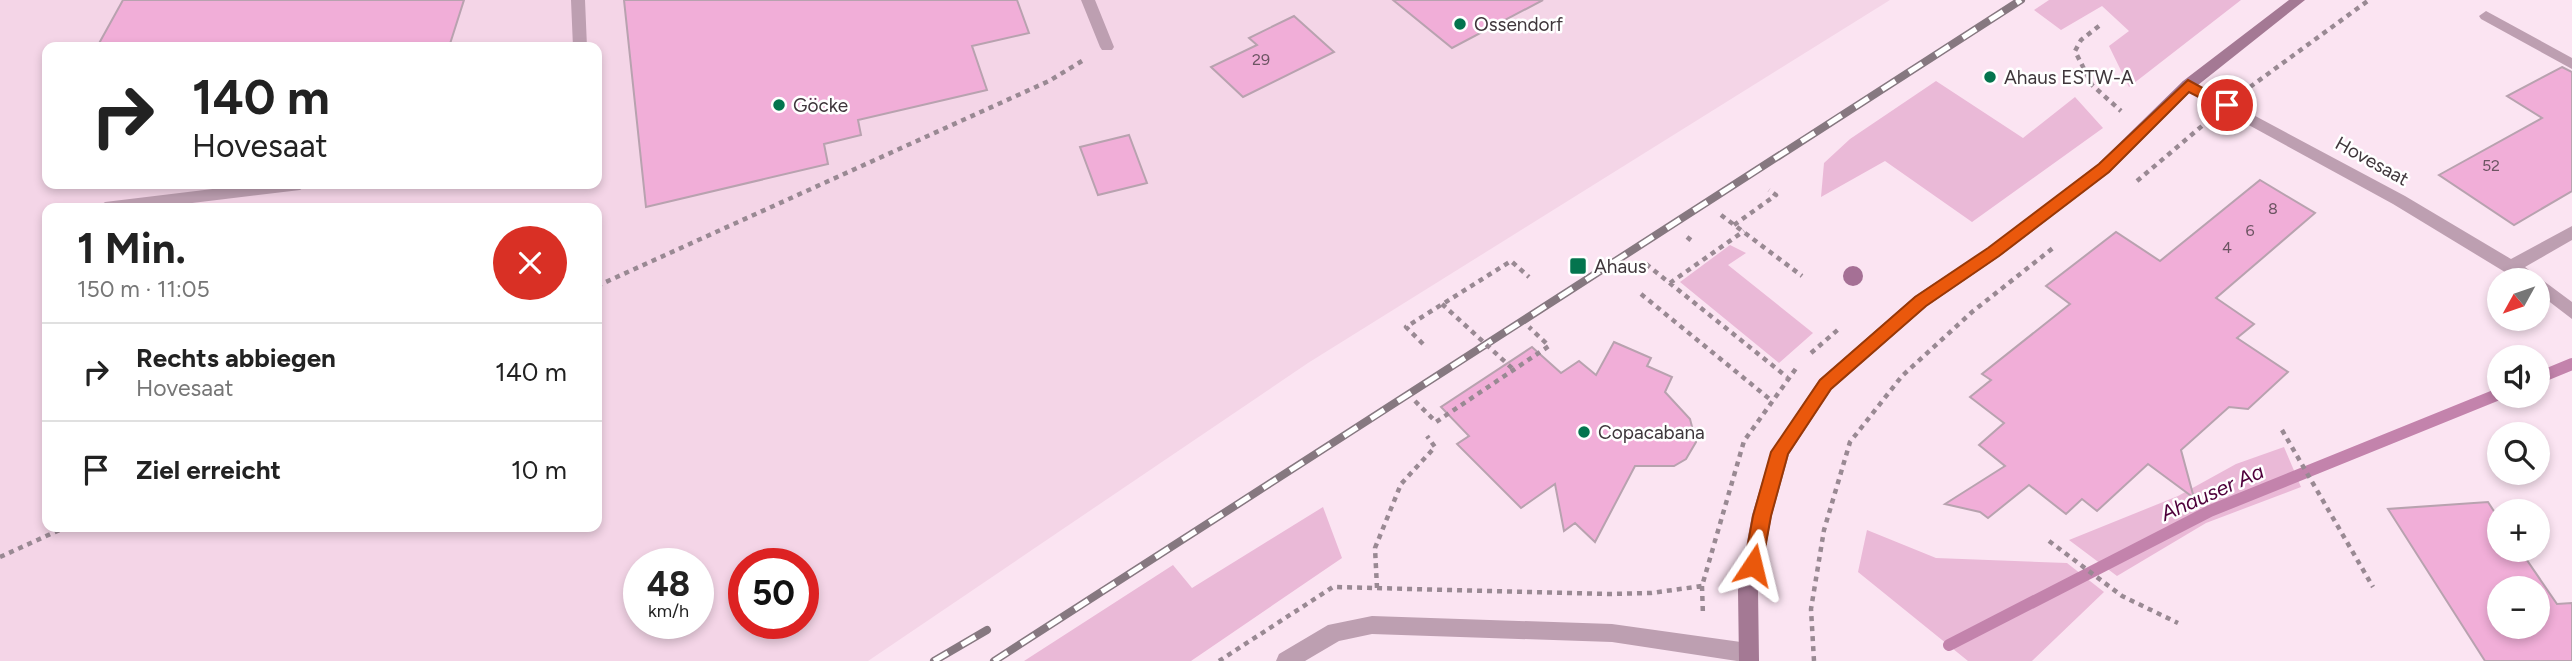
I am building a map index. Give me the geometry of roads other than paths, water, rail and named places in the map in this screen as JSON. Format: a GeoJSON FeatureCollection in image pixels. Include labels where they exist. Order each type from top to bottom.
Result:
{"type":"FeatureCollection","features":[{"type":"Feature","properties":{"kind":"main road"},"geometry":{"type":"LineString","coordinates":[[1748,657],[1748,590],[1762,516],[1780,452],[1825,384],[1921,301],[1994,252],[2104,168],[2188,85],[2298,0]]}},
{"type":"Feature","properties":{"kind":"street"},"geometry":{"type":"LineString","coordinates":[[578,0],[580,42]]}},
{"type":"Feature","properties":{"kind":"street"},"geometry":{"type":"LineString","coordinates":[[1088,0],[1107,47]]}},
{"type":"Feature","properties":{"kind":"street"},"geometry":{"type":"LineString","coordinates":[[2487,16],[2572,64]]}},
{"type":"Feature","properties":{"kind":"street","name":"Hovesaat"},"geometry":{"type":"LineString","coordinates":[[2188,85],[2516,268]]}},
{"type":"Feature","properties":{"kind":"street"},"geometry":{"type":"LineString","coordinates":[[146,203],[259,189]]}},
{"type":"Feature","properties":{"kind":"street"},"geometry":{"type":"LineString","coordinates":[[2513,266],[2572,232]]}},
{"type":"Feature","properties":{"kind":"street"},"geometry":{"type":"LineString","coordinates":[[2550,294],[2572,312]]}},
{"type":"Feature","properties":{"kind":"street"},"geometry":{"type":"LineString","coordinates":[[1286,661],[1335,632],[1372,625],[1612,633],[1748,657]]}},
{"type":"Feature","properties":{"kind":"waterway","name":"Ahauser Aa"},"geometry":{"type":"LineString","coordinates":[[2550,373],[2572,364]]}},
{"type":"Feature","properties":{"kind":"waterway","name":"Ahauser Aa"},"geometry":{"type":"LineString","coordinates":[[1949,645],[2210,511],[2487,399]]}},
{"type":"Feature","properties":{"kind":"railway"},"geometry":{"type":"LineString","coordinates":[[994,661],[2021,0]]}},
{"type":"Feature","properties":{"kind":"railway"},"geometry":{"type":"LineString","coordinates":[[934,661],[987,630]]}},
{"type":"Feature","properties":{"kind":"place","name":"Ossendorf"},"geometry":{"type":"Point","coordinates":[1460,24]}},
{"type":"Feature","properties":{"kind":"place","name":"Ahaus ESTW-A"},"geometry":{"type":"Point","coordinates":[1990,77]}},
{"type":"Feature","properties":{"kind":"place","name":"Göcke"},"geometry":{"type":"Point","coordinates":[779,105]}},
{"type":"Feature","properties":{"kind":"place","name":"Ahaus"},"geometry":{"type":"Point","coordinates":[1578,266]}},
{"type":"Feature","properties":{"kind":"place","name":"Copacabana"},"geometry":{"type":"Point","coordinates":[1584,432]}}]}
